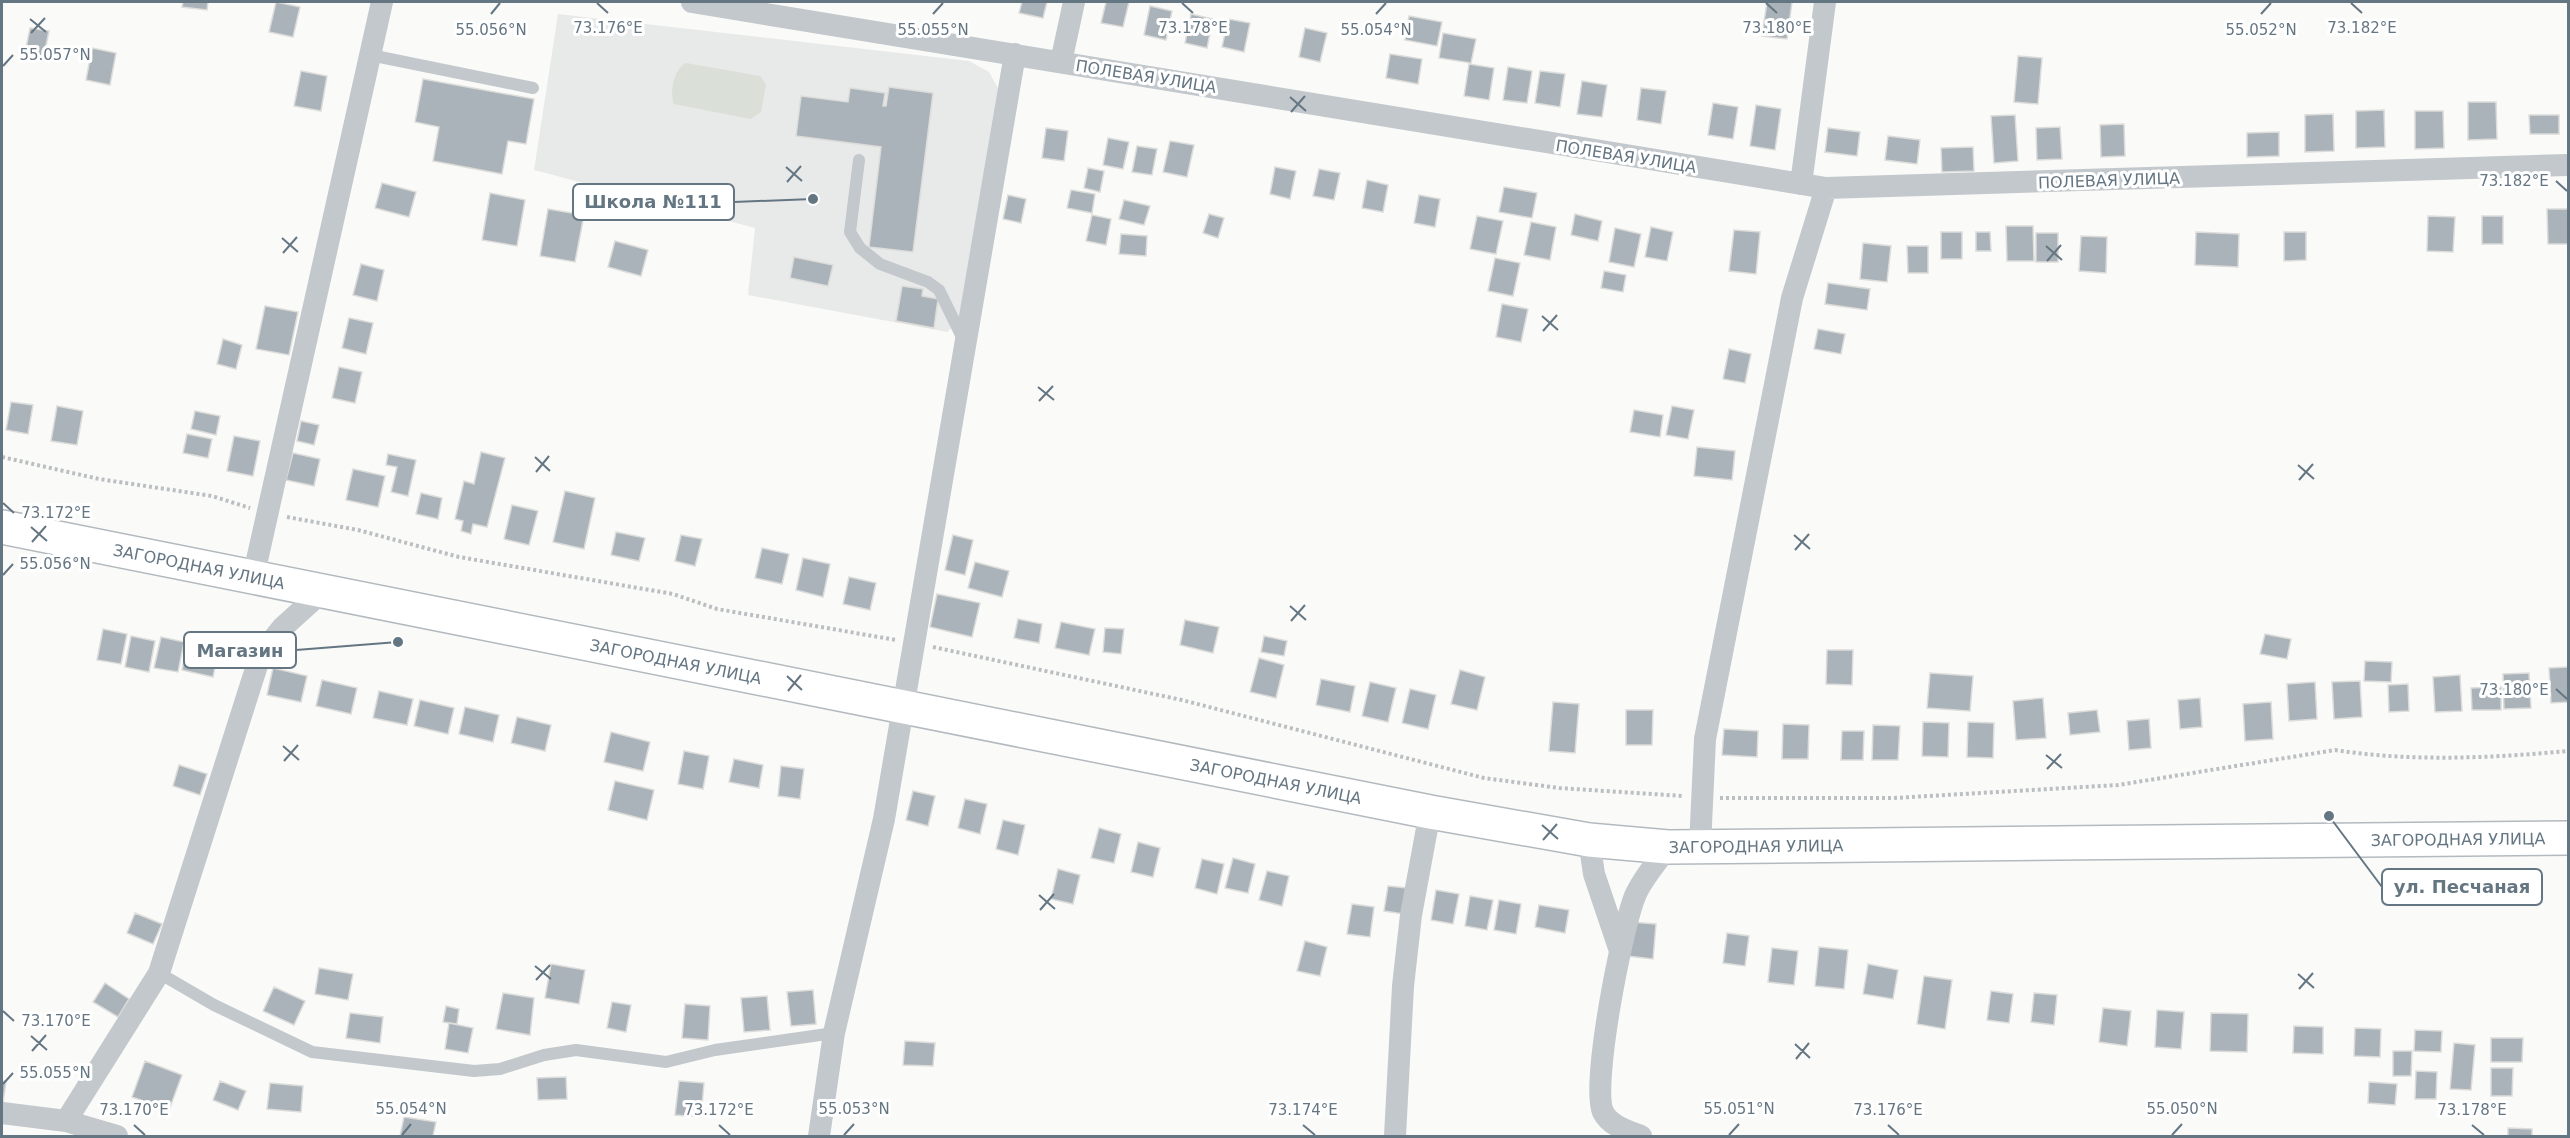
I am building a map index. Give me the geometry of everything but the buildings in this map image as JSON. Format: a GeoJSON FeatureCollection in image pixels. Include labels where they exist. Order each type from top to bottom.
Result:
{"type":"FeatureCollection","features":[{"type":"Feature","properties":{"kind":"street"},"geometry":{"type":"LineString","coordinates":[[253,578],[382,2]]}},
{"type":"Feature","properties":{"kind":"street","name":"ПОЛЕВАЯ УЛИЦА"},"geometry":{"type":"LineString","coordinates":[[692,2],[1826,189],[2568,165]]}},
{"type":"Feature","properties":{"kind":"street"},"geometry":{"type":"LineString","coordinates":[[1061,62],[1074,2]]}},
{"type":"Feature","properties":{"kind":"street"},"geometry":{"type":"LineString","coordinates":[[1801,184],[1826,2]]}},
{"type":"Feature","properties":{"kind":"street"},"geometry":{"type":"LineString","coordinates":[[819,1137],[834,1033],[884,819],[1015,54]]}},
{"type":"Feature","properties":{"kind":"street"},"geometry":{"type":"LineString","coordinates":[[1641,1137],[1616,1126],[1604,1115],[1599,1100],[1619,948],[1636,895],[1684,846],[1702,797],[1705,739],[1792,298],[1826,189]]}},
{"type":"Feature","properties":{"kind":"street","name":"ЗАГОРОДНАЯ УЛИЦА"},"geometry":{"type":"LineString","coordinates":[[2,527],[1430,812],[1589,840],[1684,846],[2568,838]]}},
{"type":"Feature","properties":{"kind":"street"},"geometry":{"type":"LineString","coordinates":[[66,1121],[159,973],[261,656],[282,628],[323,591]]}},
{"type":"Feature","properties":{"kind":"street"},"geometry":{"type":"LineString","coordinates":[[1395,1137],[1402,986],[1411,915],[1430,812]]}},
{"type":"Feature","properties":{"kind":"street"},"geometry":{"type":"LineString","coordinates":[[1589,840],[1594,874],[1619,948]]}},
{"type":"Feature","properties":{"kind":"street"},"geometry":{"type":"LineString","coordinates":[[2,1113],[66,1121],[117,1137]]}},
{"type":"Feature","properties":{"kind":"lane"},"geometry":{"type":"LineString","coordinates":[[370,55],[532,88]]}},
{"type":"Feature","properties":{"kind":"lane"},"geometry":{"type":"LineString","coordinates":[[859,160],[850,232],[860,248],[880,264],[928,282],[939,291],[966,344]]}},
{"type":"Feature","properties":{"kind":"lane"},"geometry":{"type":"LineString","coordinates":[[159,973],[214,1005],[312,1052],[474,1071],[500,1069],[543,1055],[576,1050],[666,1062],[715,1050],[834,1033]]}},
{"type":"Feature","properties":{"kind":"path"},"geometry":{"type":"LineString","coordinates":[[2,457],[99,479],[212,496],[267,513],[358,530],[459,557],[673,594],[717,609],[915,643],[1182,700],[1484,778],[1559,788],[1702,797],[1894,798],[2118,785],[2335,750],[2369,756],[2423,757],[2568,751]]}},
{"type":"Feature","properties":{"kind":"shaded area"},"geometry":{"type":"Polygon","coordinates":[[[558,14],[969,61],[989,72],[999,90],[960,321],[947,332],[748,295],[755,228],[534,170],[558,14]]]}},
{"type":"Feature","properties":{"kind":"shaded area"},"geometry":{"type":"Polygon","coordinates":[[[686,63],[760,76],[766,84],[761,112],[751,119],[674,104],[672,93],[674,81],[678,70],[686,63]]]}},
{"type":"Feature","properties":{"kind":"place","name":"Школа №111"},"geometry":{"type":"Point","coordinates":[813,199]}},
{"type":"Feature","properties":{"kind":"place","name":"Магазин"},"geometry":{"type":"Point","coordinates":[398,642]}},
{"type":"Feature","properties":{"kind":"place","name":"ул. Песчаная"},"geometry":{"type":"Point","coordinates":[2329,816]}}]}
